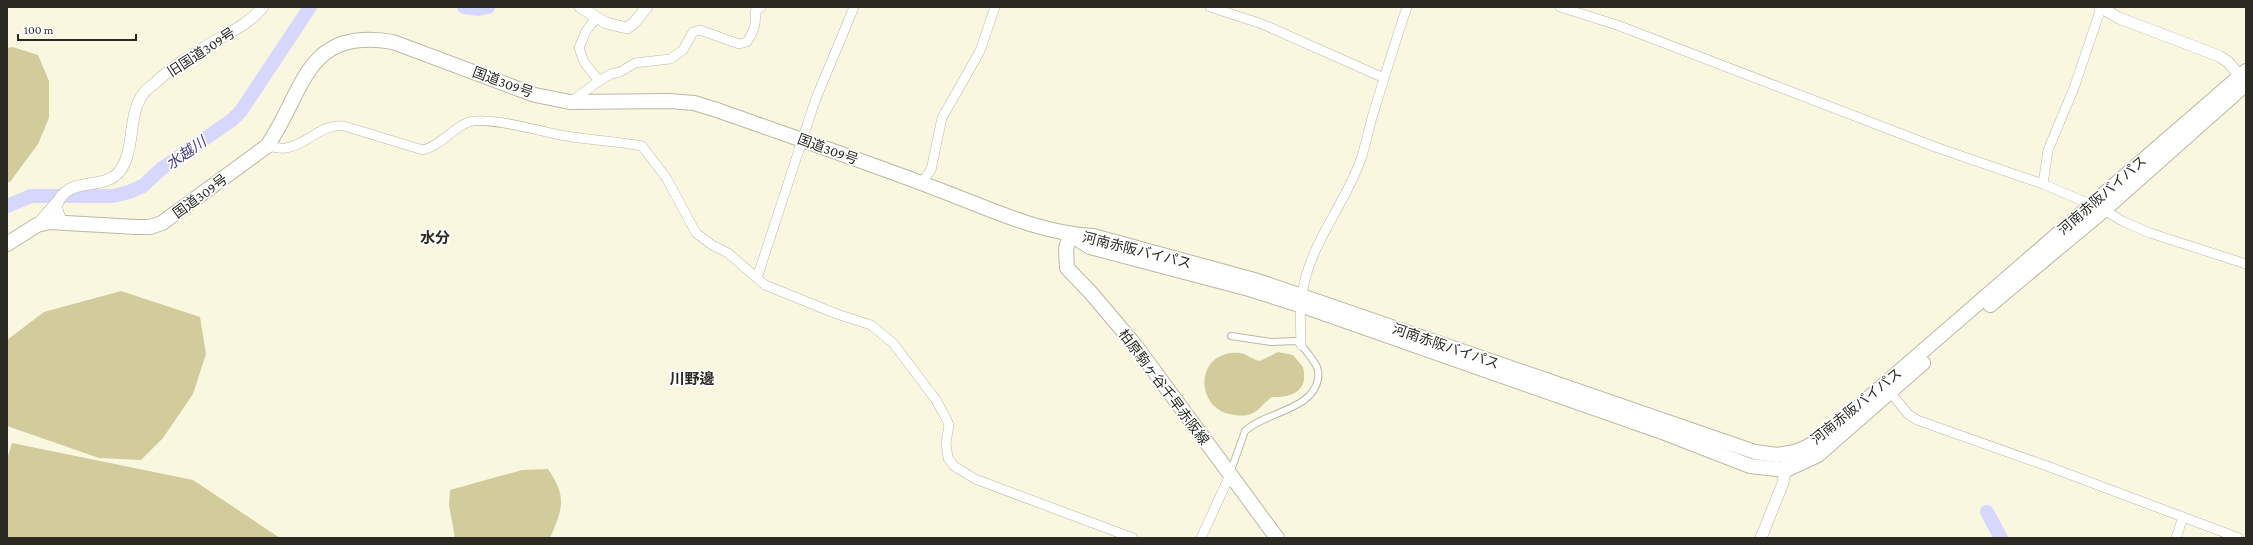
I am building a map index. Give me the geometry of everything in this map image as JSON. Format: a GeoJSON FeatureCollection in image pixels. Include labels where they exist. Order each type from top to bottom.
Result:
{"type":"FeatureCollection","features":[{"type":"Feature","properties":{"kind":"main road","name":"国道309号"},"geometry":{"type":"LineString","coordinates":[[7,244],[37,225],[61,221],[136,227],[150,227],[162,222],[267,146],[279,128],[306,72],[316,59],[331,48],[352,41],[371,38],[393,42],[535,95],[570,102],[594,104],[647,101],[694,103],[803,140],[921,183],[1010,218],[1070,235]]}},
{"type":"Feature","properties":{"kind":"main road","name":"河南赤阪バイパス"},"geometry":{"type":"LineString","coordinates":[[1301,300],[1665,433],[1750,466],[1786,470],[1803,463],[1829,447],[2244,77]]}},
{"type":"Feature","properties":{"kind":"main road","name":"河南赤阪バイパス"},"geometry":{"type":"LineString","coordinates":[[1070,235],[1090,247],[1249,289],[1301,300],[1755,452],[1777,455],[1786,454],[1807,447],[1826,434],[2098,207]]}},
{"type":"Feature","properties":{"kind":"main road","name":"柏原駒ヶ谷千早赤阪線"},"geometry":{"type":"LineString","coordinates":[[1070,235],[1066,249],[1067,268],[1091,292],[1134,346],[1277,538]]}},
{"type":"Feature","properties":{"kind":"street","name":"旧国道309号"},"geometry":{"type":"LineString","coordinates":[[37,225],[70,189],[80,185],[112,178],[118,172],[124,163],[137,105],[143,94],[170,69],[248,22],[263,7]]}},
{"type":"Feature","properties":{"kind":"street"},"geometry":{"type":"LineString","coordinates":[[580,7],[596,18],[619,27],[627,28],[634,23],[647,7]]}},
{"type":"Feature","properties":{"kind":"street"},"geometry":{"type":"LineString","coordinates":[[570,102],[611,74],[620,72],[635,63],[670,59],[683,50],[693,32],[700,30],[739,44],[747,42],[753,33],[756,20],[755,12],[761,7]]}},
{"type":"Feature","properties":{"kind":"street"},"geometry":{"type":"LineString","coordinates":[[757,278],[822,80],[854,7]]}},
{"type":"Feature","properties":{"kind":"street"},"geometry":{"type":"LineString","coordinates":[[921,183],[931,170],[942,118],[964,74],[980,50],[995,7]]}},
{"type":"Feature","properties":{"kind":"street"},"geometry":{"type":"LineString","coordinates":[[1210,7],[1262,24],[1384,78]]}},
{"type":"Feature","properties":{"kind":"street"},"geometry":{"type":"LineString","coordinates":[[1301,345],[1301,300],[1307,269],[1315,247],[1350,186],[1361,158],[1384,78],[1407,7]]}},
{"type":"Feature","properties":{"kind":"street"},"geometry":{"type":"LineString","coordinates":[[1560,7],[1617,25],[1938,148],[2043,184],[2098,207],[2124,222],[2150,233],[2246,264]]}},
{"type":"Feature","properties":{"kind":"street"},"geometry":{"type":"LineString","coordinates":[[2043,184],[2048,150],[2074,88],[2100,7],[2118,18],[2218,56],[2228,62],[2244,77]]}},
{"type":"Feature","properties":{"kind":"street"},"geometry":{"type":"LineString","coordinates":[[596,18],[586,31],[579,48],[584,62],[599,82]]}},
{"type":"Feature","properties":{"kind":"street"},"geometry":{"type":"LineString","coordinates":[[267,146],[285,148],[303,142],[326,127],[335,125],[372,133],[423,150],[432,147],[470,121],[500,123],[538,129],[559,135],[642,146],[667,179],[696,233],[712,245],[728,253],[765,285],[837,314],[871,325],[894,343],[936,400],[946,418],[949,425],[946,443],[948,458],[954,466],[976,479],[1133,538]]}},
{"type":"Feature","properties":{"kind":"street"},"geometry":{"type":"LineString","coordinates":[[58,201],[56,207],[61,221]]}},
{"type":"Feature","properties":{"kind":"street"},"geometry":{"type":"LineString","coordinates":[[1201,538],[1230,475],[1245,431],[1278,412],[1303,402],[1316,387],[1319,375],[1317,366],[1301,345],[1294,341],[1265,342],[1231,336]]}},
{"type":"Feature","properties":{"kind":"street"},"geometry":{"type":"LineString","coordinates":[[1890,392],[1908,414],[1917,420],[2239,538]]}},
{"type":"Feature","properties":{"kind":"street"},"geometry":{"type":"LineString","coordinates":[[1761,538],[1783,483],[1786,470],[1786,454]]}},
{"type":"Feature","properties":{"kind":"street"},"geometry":{"type":"LineString","coordinates":[[2176,538],[2183,517]]}},
{"type":"Feature","properties":{"kind":"shaded area"},"geometry":{"type":"Polygon","coordinates":[[[13,47],[38,55],[49,81],[49,118],[38,144],[10,182],[7,182],[7,48],[13,47]]]}},
{"type":"Feature","properties":{"kind":"shaded area"},"geometry":{"type":"Polygon","coordinates":[[[121,291],[200,317],[206,354],[193,394],[163,438],[141,460],[99,458],[7,426],[7,340],[44,312],[121,291]]]}},
{"type":"Feature","properties":{"kind":"shaded area"},"geometry":{"type":"Polygon","coordinates":[[[1278,352],[1293,355],[1303,367],[1304,382],[1297,391],[1286,396],[1272,397],[1256,411],[1242,416],[1222,412],[1213,405],[1207,395],[1204,385],[1210,364],[1219,357],[1231,353],[1241,353],[1260,361],[1278,352]]]}},
{"type":"Feature","properties":{"kind":"shaded area"},"geometry":{"type":"Polygon","coordinates":[[[12,443],[193,480],[280,538],[7,538],[7,459],[12,443]]]}},
{"type":"Feature","properties":{"kind":"shaded area"},"geometry":{"type":"Polygon","coordinates":[[[548,469],[558,487],[561,503],[558,518],[550,538],[455,538],[449,505],[450,490],[522,470],[548,469]]]}},
{"type":"Feature","properties":{"kind":"waterway","name":"水越川"},"geometry":{"type":"LineString","coordinates":[[7,206],[31,196],[113,196],[129,192],[143,186],[161,169],[232,120],[241,111],[310,7]]}},
{"type":"Feature","properties":{"kind":"waterway","name":"水越川"},"geometry":{"type":"LineString","coordinates":[[464,7],[478,9],[488,7]]}},
{"type":"Feature","properties":{"kind":"waterway"},"geometry":{"type":"LineString","coordinates":[[1987,512],[2001,538]]}},
{"type":"Feature","properties":{"kind":"district","name":"水分"},"geometry":{"type":"Point","coordinates":[435,238]}},
{"type":"Feature","properties":{"kind":"district","name":"川野邊"},"geometry":{"type":"Point","coordinates":[692,379]}}]}
